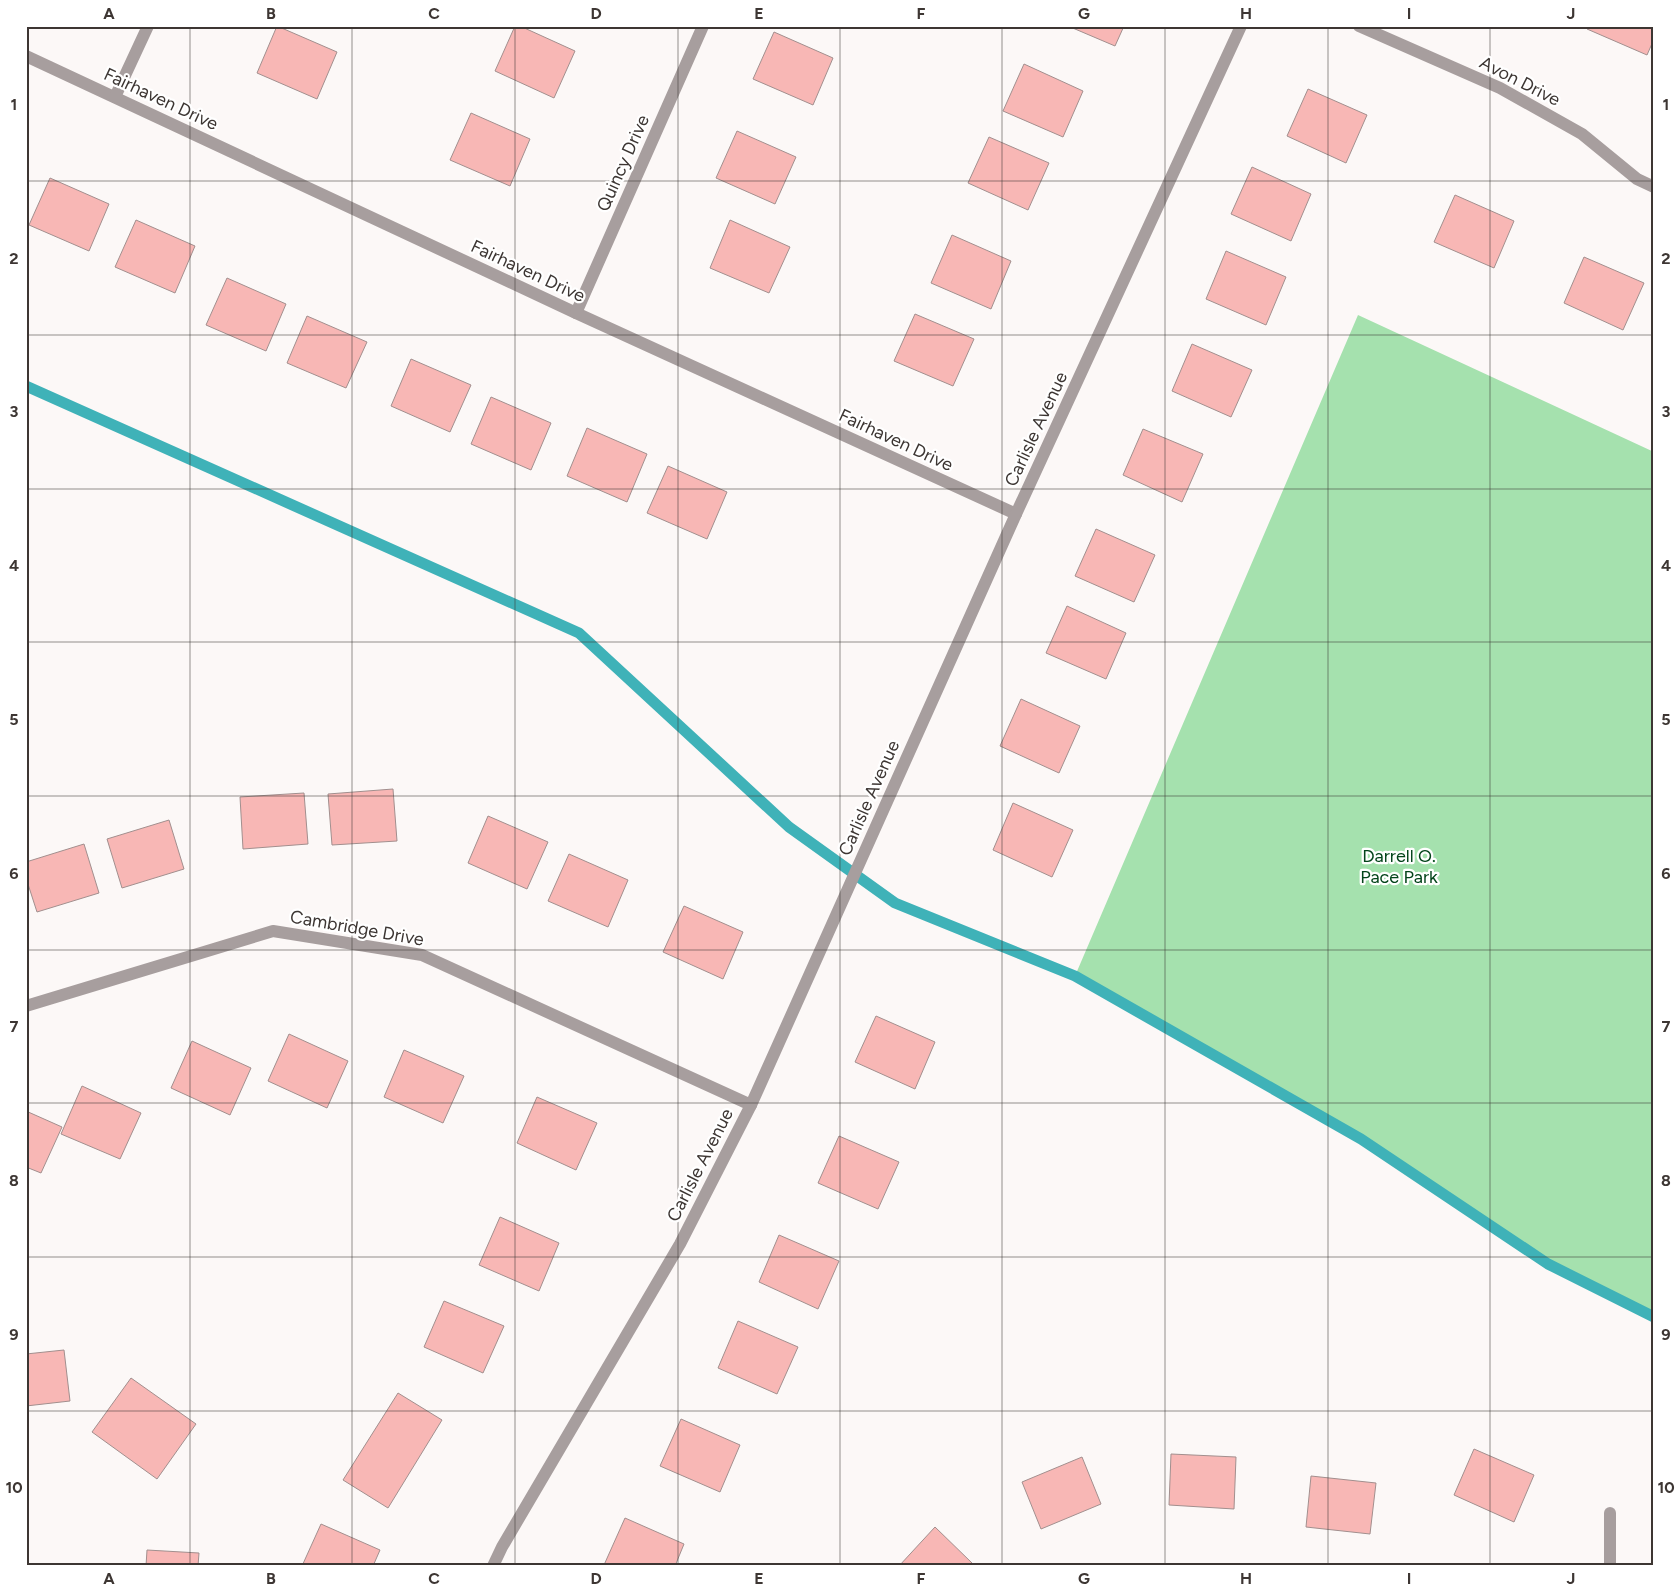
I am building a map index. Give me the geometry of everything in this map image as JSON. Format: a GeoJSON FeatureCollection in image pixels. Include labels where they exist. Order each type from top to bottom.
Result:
{"type":"FeatureCollection","features":[{"type":"Feature","properties":{"kind":"street"},"geometry":{"type":"LineString","coordinates":[[115,97],[148,26]]}},
{"type":"Feature","properties":{"kind":"street","name":"Quincy Drive"},"geometry":{"type":"LineString","coordinates":[[576,313],[703,26]]}},
{"type":"Feature","properties":{"kind":"street","name":"Carlisle Avenue"},"geometry":{"type":"LineString","coordinates":[[493,1566],[502,1547],[680,1244],[751,1105],[1016,514],[1241,26]]}},
{"type":"Feature","properties":{"kind":"street","name":"Avon Drive"},"geometry":{"type":"LineString","coordinates":[[1359,26],[1500,88],[1582,134],[1637,179],[1654,187]]}},
{"type":"Feature","properties":{"kind":"street","name":"Fairhaven Drive"},"geometry":{"type":"LineString","coordinates":[[26,56],[576,313],[1016,514]]}},
{"type":"Feature","properties":{"kind":"street","name":"Cambridge Drive"},"geometry":{"type":"LineString","coordinates":[[26,1006],[272,931],[422,955],[751,1105]]}},
{"type":"Feature","properties":{"kind":"street"},"geometry":{"type":"LineString","coordinates":[[1610,1512],[1610,1566]]}},
{"type":"Feature","properties":{"kind":"green space","name":"Darrell O. Pace Park"},"geometry":{"type":"Polygon","coordinates":[[[1358,315],[1654,452],[1654,1317],[1548,1264],[1361,1139],[1075,976],[1358,315]]]}},
{"type":"Feature","properties":{"kind":"building"},"geometry":{"type":"Polygon","coordinates":[[[277,26],[337,52],[317,99],[257,73],[277,26]]]}},
{"type":"Feature","properties":{"kind":"building"},"geometry":{"type":"Polygon","coordinates":[[[515,26],[520,26],[575,51],[554,98],[495,71],[515,26]]]}},
{"type":"Feature","properties":{"kind":"building"},"geometry":{"type":"Polygon","coordinates":[[[1068,26],[1124,26],[1115,46],[1068,26]]]}},
{"type":"Feature","properties":{"kind":"building"},"geometry":{"type":"Polygon","coordinates":[[[1589,26],[1654,26],[1654,39],[1647,55],[1587,29],[1589,26]]]}},
{"type":"Feature","properties":{"kind":"building"},"geometry":{"type":"Polygon","coordinates":[[[774,32],[833,58],[813,105],[753,79],[774,32]]]}},
{"type":"Feature","properties":{"kind":"building"},"geometry":{"type":"Polygon","coordinates":[[[1024,64],[1083,91],[1063,137],[1003,111],[1024,64]]]}},
{"type":"Feature","properties":{"kind":"building"},"geometry":{"type":"Polygon","coordinates":[[[1308,89],[1367,115],[1346,163],[1287,136],[1308,89]]]}},
{"type":"Feature","properties":{"kind":"building"},"geometry":{"type":"Polygon","coordinates":[[[471,113],[530,139],[510,186],[450,160],[471,113]]]}},
{"type":"Feature","properties":{"kind":"building"},"geometry":{"type":"Polygon","coordinates":[[[737,131],[796,157],[775,204],[716,178],[737,131]]]}},
{"type":"Feature","properties":{"kind":"building"},"geometry":{"type":"Polygon","coordinates":[[[989,137],[1049,163],[1028,210],[968,183],[989,137]]]}},
{"type":"Feature","properties":{"kind":"building"},"geometry":{"type":"Polygon","coordinates":[[[1252,167],[1311,194],[1291,241],[1231,214],[1252,167]]]}},
{"type":"Feature","properties":{"kind":"building"},"geometry":{"type":"Polygon","coordinates":[[[50,178],[109,204],[89,251],[29,225],[50,178]]]}},
{"type":"Feature","properties":{"kind":"building"},"geometry":{"type":"Polygon","coordinates":[[[1455,195],[1514,221],[1494,268],[1434,242],[1455,195]]]}},
{"type":"Feature","properties":{"kind":"building"},"geometry":{"type":"Polygon","coordinates":[[[136,220],[195,246],[175,293],[115,267],[136,220]]]}},
{"type":"Feature","properties":{"kind":"building"},"geometry":{"type":"Polygon","coordinates":[[[730,220],[790,247],[769,293],[710,268],[730,220]]]}},
{"type":"Feature","properties":{"kind":"building"},"geometry":{"type":"Polygon","coordinates":[[[952,235],[1011,261],[991,309],[931,283],[952,235]]]}},
{"type":"Feature","properties":{"kind":"building"},"geometry":{"type":"Polygon","coordinates":[[[1226,251],[1286,277],[1266,325],[1206,299],[1226,251]]]}},
{"type":"Feature","properties":{"kind":"building"},"geometry":{"type":"Polygon","coordinates":[[[1584,257],[1644,283],[1623,330],[1564,303],[1584,257]]]}},
{"type":"Feature","properties":{"kind":"building"},"geometry":{"type":"Polygon","coordinates":[[[227,278],[286,304],[266,351],[206,325],[227,278]]]}},
{"type":"Feature","properties":{"kind":"building"},"geometry":{"type":"Polygon","coordinates":[[[915,314],[974,339],[953,386],[894,361],[915,314]]]}},
{"type":"Feature","properties":{"kind":"building"},"geometry":{"type":"Polygon","coordinates":[[[307,316],[367,342],[346,388],[287,363],[307,316]]]}},
{"type":"Feature","properties":{"kind":"building"},"geometry":{"type":"Polygon","coordinates":[[[1192,344],[1252,370],[1231,417],[1172,391],[1192,344]]]}},
{"type":"Feature","properties":{"kind":"building"},"geometry":{"type":"Polygon","coordinates":[[[411,359],[471,385],[450,432],[391,406],[411,359]]]}},
{"type":"Feature","properties":{"kind":"building"},"geometry":{"type":"Polygon","coordinates":[[[491,397],[551,423],[531,470],[471,444],[491,397]]]}},
{"type":"Feature","properties":{"kind":"building"},"geometry":{"type":"Polygon","coordinates":[[[587,428],[647,454],[627,502],[567,476],[587,428]]]}},
{"type":"Feature","properties":{"kind":"building"},"geometry":{"type":"Polygon","coordinates":[[[1143,429],[1203,454],[1182,502],[1123,475],[1143,429]]]}},
{"type":"Feature","properties":{"kind":"building"},"geometry":{"type":"Polygon","coordinates":[[[668,466],[727,492],[707,539],[647,513],[668,466]]]}},
{"type":"Feature","properties":{"kind":"building"},"geometry":{"type":"Polygon","coordinates":[[[1096,529],[1155,555],[1134,602],[1075,576],[1096,529]]]}},
{"type":"Feature","properties":{"kind":"building"},"geometry":{"type":"Polygon","coordinates":[[[1067,606],[1126,633],[1106,679],[1046,653],[1067,606]]]}},
{"type":"Feature","properties":{"kind":"building"},"geometry":{"type":"Polygon","coordinates":[[[1021,699],[1080,726],[1059,773],[1000,746],[1021,699]]]}},
{"type":"Feature","properties":{"kind":"building"},"geometry":{"type":"Polygon","coordinates":[[[393,789],[397,841],[332,845],[328,794],[393,789]]]}},
{"type":"Feature","properties":{"kind":"building"},"geometry":{"type":"Polygon","coordinates":[[[304,793],[308,844],[243,849],[240,797],[304,793]]]}},
{"type":"Feature","properties":{"kind":"building"},"geometry":{"type":"Polygon","coordinates":[[[1013,803],[1073,830],[1052,877],[993,850],[1013,803]]]}},
{"type":"Feature","properties":{"kind":"building"},"geometry":{"type":"Polygon","coordinates":[[[488,816],[548,842],[527,889],[468,863],[488,816]]]}},
{"type":"Feature","properties":{"kind":"building"},"geometry":{"type":"Polygon","coordinates":[[[169,820],[184,869],[122,888],[107,839],[169,820]]]}},
{"type":"Feature","properties":{"kind":"building"},"geometry":{"type":"Polygon","coordinates":[[[84,844],[99,893],[37,912],[26,878],[26,862],[84,844]]]}},
{"type":"Feature","properties":{"kind":"building"},"geometry":{"type":"Polygon","coordinates":[[[569,854],[628,880],[608,927],[548,901],[569,854]]]}},
{"type":"Feature","properties":{"kind":"building"},"geometry":{"type":"Polygon","coordinates":[[[684,906],[743,932],[723,979],[663,952],[684,906]]]}},
{"type":"Feature","properties":{"kind":"building"},"geometry":{"type":"Polygon","coordinates":[[[876,1016],[935,1042],[915,1089],[855,1062],[876,1016]]]}},
{"type":"Feature","properties":{"kind":"building"},"geometry":{"type":"Polygon","coordinates":[[[289,1034],[348,1061],[327,1108],[268,1081],[289,1034]]]}},
{"type":"Feature","properties":{"kind":"building"},"geometry":{"type":"Polygon","coordinates":[[[192,1041],[251,1068],[230,1115],[171,1088],[192,1041]]]}},
{"type":"Feature","properties":{"kind":"building"},"geometry":{"type":"Polygon","coordinates":[[[404,1050],[464,1076],[443,1123],[384,1097],[404,1050]]]}},
{"type":"Feature","properties":{"kind":"building"},"geometry":{"type":"Polygon","coordinates":[[[82,1086],[141,1113],[120,1159],[61,1134],[82,1086]]]}},
{"type":"Feature","properties":{"kind":"building"},"geometry":{"type":"Polygon","coordinates":[[[537,1097],[597,1123],[576,1170],[517,1143],[537,1097]]]}},
{"type":"Feature","properties":{"kind":"building"},"geometry":{"type":"Polygon","coordinates":[[[26,1111],[62,1127],[41,1173],[26,1167],[26,1111]]]}},
{"type":"Feature","properties":{"kind":"building"},"geometry":{"type":"Polygon","coordinates":[[[839,1136],[899,1162],[878,1209],[818,1183],[839,1136]]]}},
{"type":"Feature","properties":{"kind":"building"},"geometry":{"type":"Polygon","coordinates":[[[500,1217],[559,1243],[539,1291],[479,1265],[500,1217]]]}},
{"type":"Feature","properties":{"kind":"building"},"geometry":{"type":"Polygon","coordinates":[[[779,1235],[839,1261],[818,1309],[759,1282],[779,1235]]]}},
{"type":"Feature","properties":{"kind":"building"},"geometry":{"type":"Polygon","coordinates":[[[444,1301],[504,1326],[483,1373],[424,1347],[444,1301]]]}},
{"type":"Feature","properties":{"kind":"building"},"geometry":{"type":"Polygon","coordinates":[[[738,1321],[798,1347],[777,1394],[718,1368],[738,1321]]]}},
{"type":"Feature","properties":{"kind":"building"},"geometry":{"type":"Polygon","coordinates":[[[64,1350],[70,1401],[26,1406],[26,1354],[64,1350]]]}},
{"type":"Feature","properties":{"kind":"building"},"geometry":{"type":"Polygon","coordinates":[[[131,1378],[196,1424],[157,1479],[92,1432],[131,1378]]]}},
{"type":"Feature","properties":{"kind":"building"},"geometry":{"type":"Polygon","coordinates":[[[398,1393],[442,1420],[388,1508],[343,1480],[398,1393]]]}},
{"type":"Feature","properties":{"kind":"building"},"geometry":{"type":"Polygon","coordinates":[[[681,1419],[740,1445],[720,1492],[660,1466],[681,1419]]]}},
{"type":"Feature","properties":{"kind":"building"},"geometry":{"type":"Polygon","coordinates":[[[1474,1449],[1534,1475],[1514,1522],[1454,1495],[1474,1449]]]}},
{"type":"Feature","properties":{"kind":"building"},"geometry":{"type":"Polygon","coordinates":[[[1171,1454],[1236,1457],[1234,1509],[1169,1505],[1171,1454]]]}},
{"type":"Feature","properties":{"kind":"building"},"geometry":{"type":"Polygon","coordinates":[[[1082,1457],[1101,1504],[1041,1529],[1022,1482],[1082,1457]]]}},
{"type":"Feature","properties":{"kind":"building"},"geometry":{"type":"Polygon","coordinates":[[[1311,1476],[1376,1483],[1370,1534],[1306,1527],[1311,1476]]]}},
{"type":"Feature","properties":{"kind":"building"},"geometry":{"type":"Polygon","coordinates":[[[625,1518],[684,1544],[675,1566],[604,1565],[625,1518]]]}},
{"type":"Feature","properties":{"kind":"building"},"geometry":{"type":"Polygon","coordinates":[[[321,1524],[380,1550],[373,1566],[302,1566],[321,1524]]]}},
{"type":"Feature","properties":{"kind":"building"},"geometry":{"type":"Polygon","coordinates":[[[935,1527],[972,1563],[969,1566],[899,1566],[935,1527]]]}},
{"type":"Feature","properties":{"kind":"building"},"geometry":{"type":"Polygon","coordinates":[[[147,1550],[199,1553],[198,1566],[146,1566],[147,1550]]]}},
{"type":"Feature","properties":{"kind":"waterway"},"geometry":{"type":"LineString","coordinates":[[26,386],[579,633],[789,827],[895,903],[1075,976],[1361,1139],[1548,1264],[1654,1317]]}}]}
